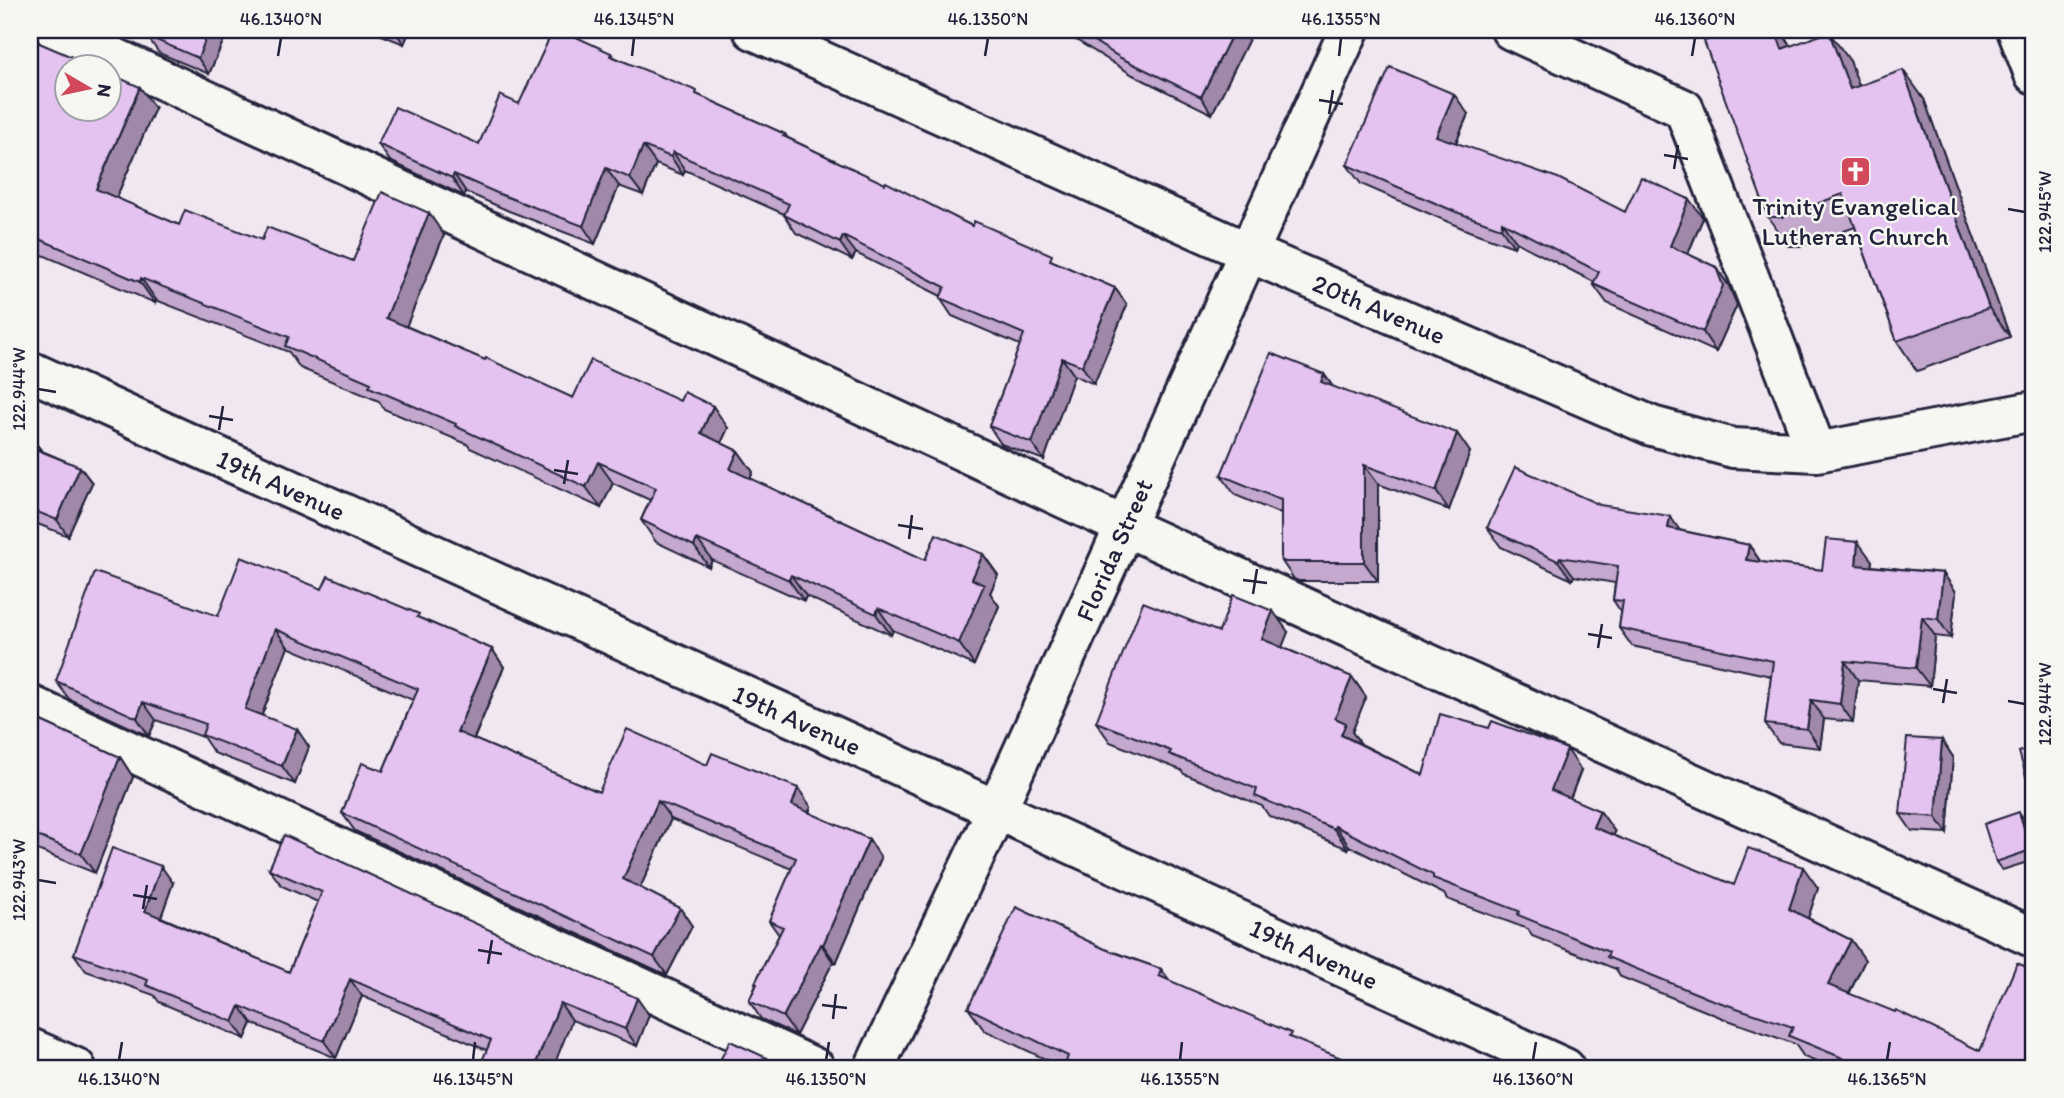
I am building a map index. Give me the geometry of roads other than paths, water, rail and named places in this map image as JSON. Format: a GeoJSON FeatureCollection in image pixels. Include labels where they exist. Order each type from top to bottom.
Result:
{"type":"FeatureCollection","features":[{"type":"Feature","properties":{"kind":"street"},"geometry":{"type":"LineString","coordinates":[[55,30],[1124,526],[2034,939]]}},
{"type":"Feature","properties":{"kind":"street","name":"20th Avenue"},"geometry":{"type":"LineString","coordinates":[[753,30],[1250,253],[1652,426],[1733,448],[1817,452],[2034,411]]}},
{"type":"Feature","properties":{"kind":"street","name":"Florida Street"},"geometry":{"type":"LineString","coordinates":[[874,1068],[996,811],[1349,30]]}},
{"type":"Feature","properties":{"kind":"street"},"geometry":{"type":"LineString","coordinates":[[1511,30],[1684,109],[1817,452]]}},
{"type":"Feature","properties":{"kind":"street"},"geometry":{"type":"LineString","coordinates":[[2017,30],[2034,74]]}},
{"type":"Feature","properties":{"kind":"street","name":"19th Avenue"},"geometry":{"type":"LineString","coordinates":[[30,371],[1565,1068]]}},
{"type":"Feature","properties":{"kind":"street"},"geometry":{"type":"LineString","coordinates":[[30,705],[815,1068]]}},
{"type":"Feature","properties":{"kind":"street"},"geometry":{"type":"LineString","coordinates":[[30,1048],[76,1068]]}},
{"type":"Feature","properties":{"kind":"place","name":"Trinity Evangelical Lutheran Church"},"geometry":{"type":"Point","coordinates":[1855,171]}}]}
